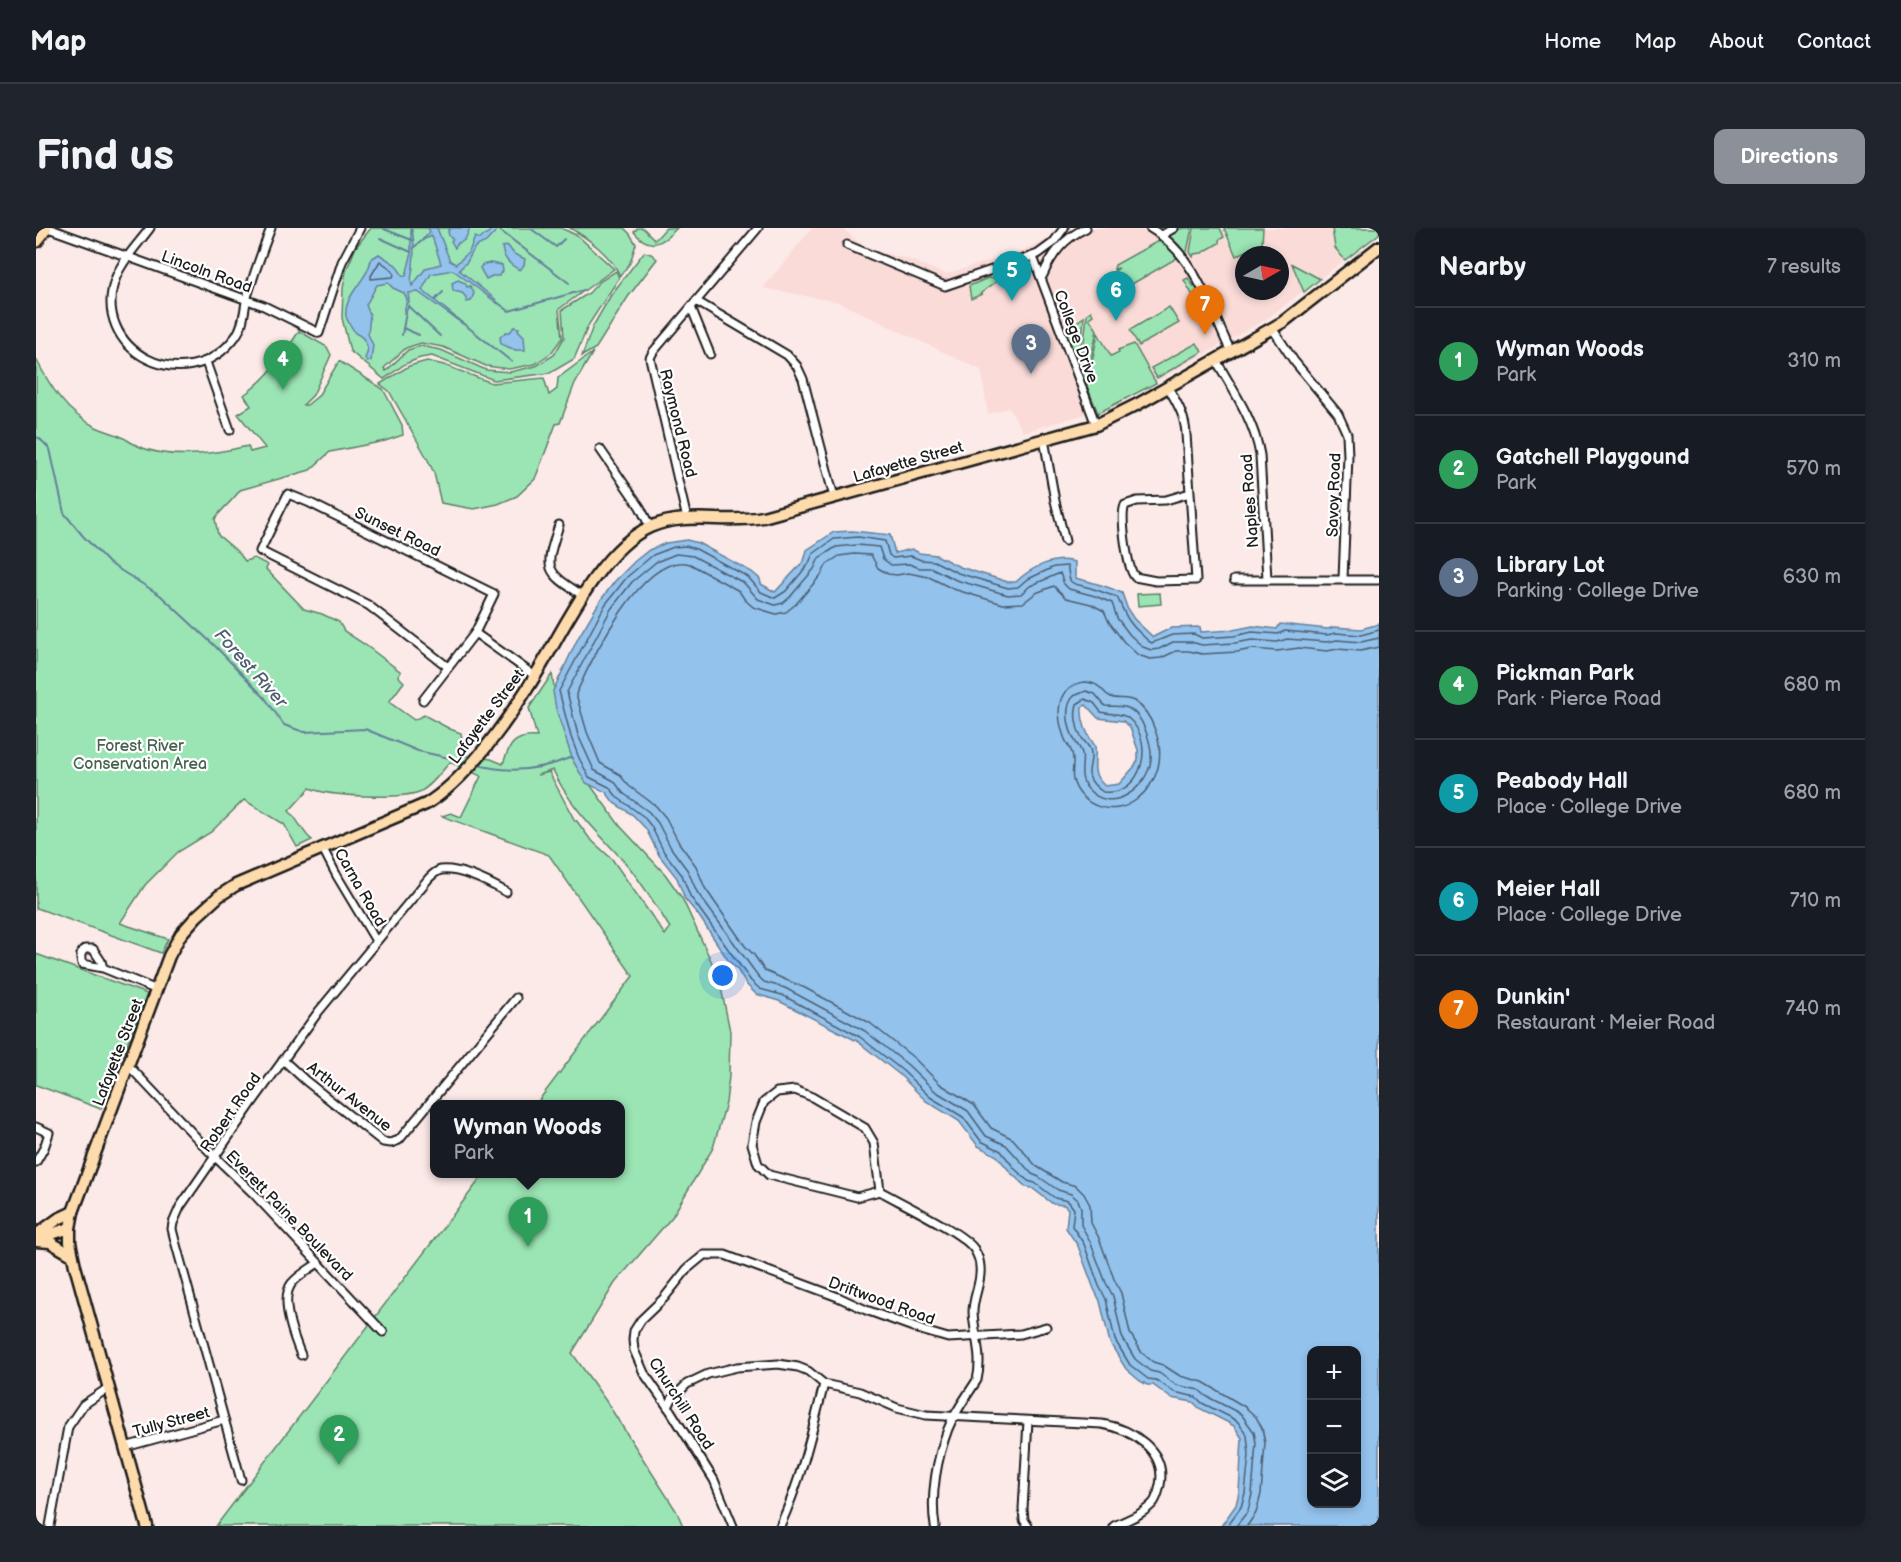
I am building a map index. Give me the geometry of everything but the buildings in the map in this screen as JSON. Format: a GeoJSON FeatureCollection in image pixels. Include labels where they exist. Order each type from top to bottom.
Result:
{"type":"FeatureCollection","features":[{"type":"Feature","properties":{"kind":"highway"},"geometry":{"type":"LineString","coordinates":[[36,240],[46,228]]}},
{"type":"Feature","properties":{"kind":"main road","name":"Lafayette Street"},"geometry":{"type":"LineString","coordinates":[[147,1526],[72,1255],[70,1228],[73,1212],[103,1128],[176,942],[187,926],[208,905],[236,885],[426,804],[440,795],[463,773],[520,702],[582,595],[595,577],[629,541],[650,527],[687,519],[752,519],[1096,425],[1126,411],[1272,328],[1379,247]]}},
{"type":"Feature","properties":{"kind":"main road"},"geometry":{"type":"LineString","coordinates":[[36,1238],[58,1219],[73,1212]]}},
{"type":"Feature","properties":{"kind":"main road"},"geometry":{"type":"LineString","coordinates":[[36,1238],[70,1228]]}},
{"type":"Feature","properties":{"kind":"main road"},"geometry":{"type":"LineString","coordinates":[[36,1238],[50,1242],[72,1255]]}},
{"type":"Feature","properties":{"kind":"street","name":"Lincoln Road"},"geometry":{"type":"LineString","coordinates":[[46,228],[247,300],[319,333],[342,262],[360,228]]}},
{"type":"Feature","properties":{"kind":"street"},"geometry":{"type":"LineString","coordinates":[[150,228],[116,277],[111,309],[117,328],[136,352],[161,365],[176,368],[206,362],[224,349],[237,335],[260,256],[271,228]]}},
{"type":"Feature","properties":{"kind":"street","name":"Raymond Road"},"geometry":{"type":"LineString","coordinates":[[687,519],[650,358],[653,351],[758,228]]}},
{"type":"Feature","properties":{"kind":"street"},"geometry":{"type":"LineString","coordinates":[[847,245],[943,286],[1033,257],[1047,248],[1064,228]]}},
{"type":"Feature","properties":{"kind":"street"},"geometry":{"type":"LineString","coordinates":[[1043,275],[1049,260],[1061,245],[1086,228]]}},
{"type":"Feature","properties":{"kind":"street"},"geometry":{"type":"LineString","coordinates":[[1150,228],[1173,244],[1191,268],[1230,352]]}},
{"type":"Feature","properties":{"kind":"street"},"geometry":{"type":"LineString","coordinates":[[1162,235],[1174,228]]}},
{"type":"Feature","properties":{"kind":"street","name":"College Drive"},"geometry":{"type":"LineString","coordinates":[[1033,257],[1096,425]]}},
{"type":"Feature","properties":{"kind":"street"},"geometry":{"type":"LineString","coordinates":[[694,304],[710,354]]}},
{"type":"Feature","properties":{"kind":"street"},"geometry":{"type":"LineString","coordinates":[[694,304],[786,355],[797,366],[803,379],[834,497]]}},
{"type":"Feature","properties":{"kind":"street","name":"Savoy Road"},"geometry":{"type":"LineString","coordinates":[[1272,328],[1294,361],[1338,414],[1347,434],[1342,579]]}},
{"type":"Feature","properties":{"kind":"street","name":"Naples Road"},"geometry":{"type":"LineString","coordinates":[[1216,360],[1257,438],[1267,579]]}},
{"type":"Feature","properties":{"kind":"street"},"geometry":{"type":"LineString","coordinates":[[206,362],[230,430]]}},
{"type":"Feature","properties":{"kind":"street"},"geometry":{"type":"LineString","coordinates":[[1167,387],[1184,417],[1190,492],[1196,580],[1156,581],[1135,577],[1130,568],[1122,515],[1125,506],[1137,501],[1166,500],[1190,492]]}},
{"type":"Feature","properties":{"kind":"street"},"geometry":{"type":"LineString","coordinates":[[1044,439],[1065,541]]}},
{"type":"Feature","properties":{"kind":"street"},"geometry":{"type":"LineString","coordinates":[[600,449],[640,507],[650,527]]}},
{"type":"Feature","properties":{"kind":"street","name":"Sunset Road"},"geometry":{"type":"LineString","coordinates":[[448,667],[368,605],[260,551],[288,494],[318,506],[493,595],[475,633]]}},
{"type":"Feature","properties":{"kind":"street"},"geometry":{"type":"LineString","coordinates":[[559,525],[551,550],[551,572],[555,578],[582,595]]}},
{"type":"Feature","properties":{"kind":"street"},"geometry":{"type":"LineString","coordinates":[[1234,580],[1378,580]]}},
{"type":"Feature","properties":{"kind":"street"},"geometry":{"type":"LineString","coordinates":[[423,700],[475,633],[535,676]]}},
{"type":"Feature","properties":{"kind":"street","name":"Carna Road"},"geometry":{"type":"LineString","coordinates":[[322,847],[376,941]]}},
{"type":"Feature","properties":{"kind":"street","name":"Robert Road"},"geometry":{"type":"LineString","coordinates":[[242,1480],[172,1229],[180,1207],[319,1011],[415,892],[436,872],[443,870],[467,874],[506,892]]}},
{"type":"Feature","properties":{"kind":"street"},"geometry":{"type":"LineString","coordinates":[[103,968],[157,990]]}},
{"type":"Feature","properties":{"kind":"street","name":"Arthur Avenue"},"geometry":{"type":"LineString","coordinates":[[432,1100],[516,998]]}},
{"type":"Feature","properties":{"kind":"street","name":"Arthur Avenue"},"geometry":{"type":"LineString","coordinates":[[283,1060],[383,1142],[391,1143],[399,1140],[430,1102]]}},
{"type":"Feature","properties":{"kind":"street","name":"Everett Paine Boulevard"},"geometry":{"type":"LineString","coordinates":[[129,1066],[215,1157],[254,1194],[383,1332]]}},
{"type":"Feature","properties":{"kind":"street"},"geometry":{"type":"LineString","coordinates":[[880,1191],[874,1143],[866,1128],[812,1097],[795,1090],[777,1092],[764,1102],[756,1122],[752,1144],[758,1164],[769,1175],[857,1197],[880,1191],[933,1220],[963,1239],[973,1249],[981,1269],[973,1307],[980,1363],[977,1380],[954,1418],[945,1439],[936,1476],[933,1511],[935,1526]]}},
{"type":"Feature","properties":{"kind":"street"},"geometry":{"type":"LineString","coordinates":[[36,1127],[49,1133],[36,1162]]}},
{"type":"Feature","properties":{"kind":"street","name":"Driftwood Road"},"geometry":{"type":"LineString","coordinates":[[714,1253],[737,1259],[924,1331],[948,1338],[1021,1334],[1046,1327]]}},
{"type":"Feature","properties":{"kind":"street","name":"Churchill Road"},"geometry":{"type":"LineString","coordinates":[[714,1253],[696,1260],[634,1331],[634,1350],[638,1361],[708,1468],[733,1526]]}},
{"type":"Feature","properties":{"kind":"street"},"geometry":{"type":"LineString","coordinates":[[301,1355],[286,1298],[292,1283],[318,1263]]}},
{"type":"Feature","properties":{"kind":"street"},"geometry":{"type":"LineString","coordinates":[[668,1407],[679,1392],[696,1379],[737,1367],[791,1365],[808,1371],[824,1383],[860,1392],[904,1410],[926,1415],[1112,1426],[1136,1436],[1150,1450],[1161,1471],[1160,1486],[1154,1501],[1142,1512],[1114,1526]]}},
{"type":"Feature","properties":{"kind":"street"},"geometry":{"type":"LineString","coordinates":[[780,1526],[795,1491],[824,1383]]}},
{"type":"Feature","properties":{"kind":"street"},"geometry":{"type":"LineString","coordinates":[[50,1526],[68,1427],[83,1406],[108,1388]]}},
{"type":"Feature","properties":{"kind":"street","name":"Tully Street"},"geometry":{"type":"LineString","coordinates":[[125,1447],[224,1420]]}},
{"type":"Feature","properties":{"kind":"street"},"geometry":{"type":"LineString","coordinates":[[1028,1421],[1023,1502],[1024,1520],[1028,1526]]}},
{"type":"Feature","properties":{"kind":"shaded area"},"geometry":{"type":"Polygon","coordinates":[[[812,228],[842,228],[868,250],[905,258],[946,274],[1019,252],[1052,236],[1058,228],[1379,228],[1379,234],[1265,320],[1125,399],[1100,410],[1023,432],[1009,408],[988,414],[981,370],[838,302],[763,288],[812,228]]]}},
{"type":"Feature","properties":{"kind":"green space"},"geometry":{"type":"Polygon","coordinates":[[[371,228],[561,228],[578,236],[614,269],[559,309],[562,338],[551,353],[535,364],[509,369],[486,366],[443,347],[421,343],[406,348],[384,368],[386,371],[408,350],[421,346],[441,350],[486,370],[510,372],[536,366],[554,355],[564,338],[562,310],[589,293],[599,282],[616,271],[619,278],[589,324],[574,359],[550,373],[494,380],[432,356],[405,364],[384,379],[350,351],[342,318],[346,271],[356,247],[371,228]]]}},
{"type":"Feature","properties":{"kind":"green space"},"geometry":{"type":"Polygon","coordinates":[[[570,228],[624,228],[636,244],[630,263],[620,276],[611,261],[599,248],[570,228]]]}},
{"type":"Feature","properties":{"kind":"green space"},"geometry":{"type":"Polygon","coordinates":[[[638,228],[643,228],[655,240],[666,228],[677,228],[661,241],[651,243],[645,242],[634,232],[638,228]]]}},
{"type":"Feature","properties":{"kind":"green space"},"geometry":{"type":"Polygon","coordinates":[[[1192,228],[1187,252],[1184,254],[1168,235],[1178,229],[1192,228]]]}},
{"type":"Feature","properties":{"kind":"green space"},"geometry":{"type":"Polygon","coordinates":[[[1194,228],[1220,228],[1224,237],[1219,240],[1219,243],[1202,253],[1194,254],[1193,257],[1190,252],[1194,228]]]}},
{"type":"Feature","properties":{"kind":"green space"},"geometry":{"type":"Polygon","coordinates":[[[1224,228],[1263,228],[1262,244],[1235,246],[1235,254],[1224,228]]]}},
{"type":"Feature","properties":{"kind":"green space"},"geometry":{"type":"Polygon","coordinates":[[[1332,228],[1379,228],[1379,234],[1345,260],[1335,248],[1332,228]]]}},
{"type":"Feature","properties":{"kind":"green space"},"geometry":{"type":"Polygon","coordinates":[[[1162,239],[1172,248],[1177,258],[1125,288],[1120,283],[1125,278],[1119,281],[1117,277],[1122,274],[1116,276],[1114,271],[1119,268],[1114,269],[1115,265],[1162,239]]]}},
{"type":"Feature","properties":{"kind":"green space"},"geometry":{"type":"Polygon","coordinates":[[[644,252],[657,259],[628,297],[596,348],[582,356],[593,326],[611,295],[644,252]]]}},
{"type":"Feature","properties":{"kind":"green space"},"geometry":{"type":"Polygon","coordinates":[[[1292,264],[1320,279],[1304,292],[1292,264]]]}},
{"type":"Feature","properties":{"kind":"green space"},"geometry":{"type":"Polygon","coordinates":[[[988,278],[1000,279],[982,294],[971,299],[969,286],[988,278]]]}},
{"type":"Feature","properties":{"kind":"green space"},"geometry":{"type":"Polygon","coordinates":[[[1188,278],[1194,287],[1197,287],[1215,330],[1184,280],[1188,278]]]}},
{"type":"Feature","properties":{"kind":"green space"},"geometry":{"type":"Polygon","coordinates":[[[1169,307],[1179,323],[1139,346],[1130,330],[1169,307]]]}},
{"type":"Feature","properties":{"kind":"green space"},"geometry":{"type":"Polygon","coordinates":[[[1091,311],[1093,315],[1089,318],[1097,330],[1086,383],[1081,370],[1087,314],[1091,311]]]}},
{"type":"Feature","properties":{"kind":"green space"},"geometry":{"type":"Polygon","coordinates":[[[1084,317],[1080,358],[1076,360],[1065,330],[1084,317]]]}},
{"type":"Feature","properties":{"kind":"green space","name":"Forest River Conservation Area"},"geometry":{"type":"Polygon","coordinates":[[[299,331],[327,347],[331,355],[313,395],[303,405],[307,405],[318,396],[339,361],[383,389],[402,425],[403,435],[330,452],[310,470],[240,490],[215,519],[218,535],[245,561],[254,558],[268,565],[266,569],[304,609],[339,622],[344,631],[401,672],[398,676],[404,682],[389,702],[414,720],[424,715],[461,733],[460,754],[462,755],[491,759],[503,764],[514,743],[523,738],[537,737],[529,708],[552,674],[557,706],[573,761],[620,826],[665,874],[682,898],[719,978],[730,1031],[729,1076],[726,1103],[713,1148],[672,1217],[615,1283],[572,1353],[606,1401],[677,1512],[683,1526],[216,1526],[481,1178],[625,1178],[625,1100],[539,1100],[633,976],[549,855],[442,816],[451,813],[461,817],[481,776],[450,762],[427,787],[410,794],[348,795],[310,788],[289,811],[312,840],[297,847],[284,824],[244,800],[211,832],[178,852],[145,885],[120,923],[168,939],[161,953],[36,909],[36,359],[60,398],[85,421],[147,449],[161,453],[190,454],[248,446],[250,452],[265,448],[238,414],[251,406],[244,395],[268,374],[299,331]],[[553,770],[537,775],[549,772],[575,821],[590,839],[612,859],[665,935],[670,928],[645,889],[629,867],[568,797],[553,770]]]}},
{"type":"Feature","properties":{"kind":"green space"},"geometry":{"type":"Polygon","coordinates":[[[1098,333],[1111,356],[1119,352],[1118,350],[1134,344],[1156,383],[1098,413],[1087,386],[1098,333]]]}},
{"type":"Feature","properties":{"kind":"green space"},"geometry":{"type":"Polygon","coordinates":[[[1197,343],[1202,352],[1157,378],[1151,368],[1197,343]]]}},
{"type":"Feature","properties":{"kind":"green space"},"geometry":{"type":"Polygon","coordinates":[[[593,352],[575,383],[560,423],[556,424],[535,479],[517,496],[498,504],[474,509],[441,503],[434,473],[427,458],[389,391],[380,384],[409,366],[427,361],[492,383],[544,378],[549,395],[557,389],[558,378],[593,352]]]}},
{"type":"Feature","properties":{"kind":"green space"},"geometry":{"type":"Polygon","coordinates":[[[1160,593],[1161,604],[1138,606],[1137,594],[1160,593]]]}},
{"type":"Feature","properties":{"kind":"green space"},"geometry":{"type":"Polygon","coordinates":[[[36,954],[147,994],[101,1109],[36,1085],[36,954]]]}},
{"type":"Feature","properties":{"kind":"water"},"geometry":{"type":"Polygon","coordinates":[[[411,228],[414,246],[412,286],[426,268],[441,264],[432,236],[422,240],[430,232],[428,228],[437,228],[450,261],[456,264],[469,252],[475,237],[480,239],[494,228],[499,228],[486,242],[475,247],[467,262],[459,270],[497,303],[453,270],[431,274],[422,290],[465,325],[418,292],[408,293],[408,307],[404,313],[407,299],[404,293],[388,283],[377,285],[366,305],[370,315],[368,334],[373,345],[371,361],[367,362],[366,343],[355,333],[346,316],[348,301],[366,273],[371,259],[379,254],[396,265],[403,276],[406,276],[411,256],[411,228]]]}},
{"type":"Feature","properties":{"kind":"water"},"geometry":{"type":"Polygon","coordinates":[[[451,228],[470,228],[465,240],[458,243],[455,248],[448,231],[451,228]]]}},
{"type":"Feature","properties":{"kind":"water"},"geometry":{"type":"Polygon","coordinates":[[[508,246],[514,254],[525,259],[520,270],[505,258],[502,247],[508,246]]]}},
{"type":"Feature","properties":{"kind":"water"},"geometry":{"type":"Polygon","coordinates":[[[490,263],[502,265],[503,271],[499,276],[486,279],[480,268],[490,263]]]}},
{"type":"Feature","properties":{"kind":"water"},"geometry":{"type":"Polygon","coordinates":[[[458,280],[465,283],[467,287],[470,286],[474,293],[471,301],[466,302],[466,297],[462,293],[453,291],[452,283],[458,280]]]}},
{"type":"Feature","properties":{"kind":"water"},"geometry":{"type":"Polygon","coordinates":[[[514,327],[519,328],[518,330],[524,336],[525,350],[515,350],[501,344],[500,337],[514,327]]]}},
{"type":"Feature","properties":{"kind":"water"},"geometry":{"type":"Polygon","coordinates":[[[852,531],[890,535],[895,553],[912,549],[919,553],[936,555],[960,567],[1008,582],[1016,582],[1036,567],[1044,564],[1059,560],[1075,562],[1075,578],[1122,593],[1134,619],[1153,637],[1171,628],[1200,627],[1201,632],[1253,626],[1277,629],[1280,624],[1328,629],[1334,627],[1361,629],[1379,624],[1379,1526],[1221,1526],[1236,1505],[1239,1492],[1242,1438],[1234,1426],[1199,1408],[1193,1402],[1171,1398],[1153,1385],[1140,1381],[1126,1369],[1110,1343],[1100,1301],[1078,1246],[1066,1228],[1068,1209],[1064,1205],[1053,1204],[1032,1188],[1026,1187],[997,1156],[978,1146],[959,1121],[926,1101],[900,1075],[857,1041],[779,1001],[756,994],[728,960],[685,899],[677,878],[659,855],[646,829],[633,815],[614,803],[606,792],[586,783],[573,761],[556,709],[553,691],[578,638],[600,601],[615,581],[635,561],[649,550],[666,543],[687,540],[698,543],[752,572],[760,579],[761,584],[775,592],[804,561],[807,550],[834,532],[852,531]],[[1086,705],[1082,707],[1083,723],[1095,746],[1095,772],[1105,786],[1119,784],[1138,760],[1138,750],[1130,727],[1123,721],[1098,718],[1086,705]]]}},
{"type":"Feature","properties":{"kind":"waterway"},"geometry":{"type":"LineString","coordinates":[[530,228],[556,247],[564,239]]}},
{"type":"Feature","properties":{"kind":"waterway"},"geometry":{"type":"LineString","coordinates":[[384,229],[412,240]]}},
{"type":"Feature","properties":{"kind":"waterway"},"geometry":{"type":"LineString","coordinates":[[498,229],[569,283]]}},
{"type":"Feature","properties":{"kind":"waterway"},"geometry":{"type":"LineString","coordinates":[[380,238],[411,252]]}},
{"type":"Feature","properties":{"kind":"waterway"},"geometry":{"type":"LineString","coordinates":[[413,248],[423,240]]}},
{"type":"Feature","properties":{"kind":"waterway"},"geometry":{"type":"LineString","coordinates":[[497,302],[509,311],[584,290]]}},
{"type":"Feature","properties":{"kind":"waterway"},"geometry":{"type":"LineString","coordinates":[[435,300],[443,292]]}},
{"type":"Feature","properties":{"kind":"waterway"},"geometry":{"type":"LineString","coordinates":[[408,306],[440,336]]}},
{"type":"Feature","properties":{"kind":"waterway"},"geometry":{"type":"LineString","coordinates":[[402,335],[406,312]]}},
{"type":"Feature","properties":{"kind":"waterway"},"geometry":{"type":"LineString","coordinates":[[464,324],[512,362]]}},
{"type":"Feature","properties":{"kind":"waterway"},"geometry":{"type":"LineString","coordinates":[[403,328],[419,335]]}},
{"type":"Feature","properties":{"kind":"waterway","name":"Forest River"},"geometry":{"type":"LineString","coordinates":[[36,437],[50,449],[64,513],[83,536],[109,563],[160,595],[215,646],[265,698],[284,725],[304,732],[365,729],[418,751],[467,762]]}},
{"type":"Feature","properties":{"kind":"waterway","name":"Forest River"},"geometry":{"type":"LineString","coordinates":[[475,764],[512,770],[536,768],[572,757]]}},
{"type":"Feature","properties":{"kind":"place","name":"Peabody Hall"},"geometry":{"type":"Point","coordinates":[1012,301]}},
{"type":"Feature","properties":{"kind":"place","name":"Meier Hall"},"geometry":{"type":"Point","coordinates":[1116,321]}},
{"type":"Feature","properties":{"kind":"place","name":"Dunkin'"},"geometry":{"type":"Point","coordinates":[1205,335]}},
{"type":"Feature","properties":{"kind":"place","name":"Library Lot"},"geometry":{"type":"Point","coordinates":[1031,374]}},
{"type":"Feature","properties":{"kind":"place","name":"Pickman Park"},"geometry":{"type":"Point","coordinates":[283,390]}},
{"type":"Feature","properties":{"kind":"place","name":"Wyman Woods"},"geometry":{"type":"Point","coordinates":[528,1247]}},
{"type":"Feature","properties":{"kind":"place","name":"Gatchell Playgound"},"geometry":{"type":"Point","coordinates":[339,1465]}}]}
